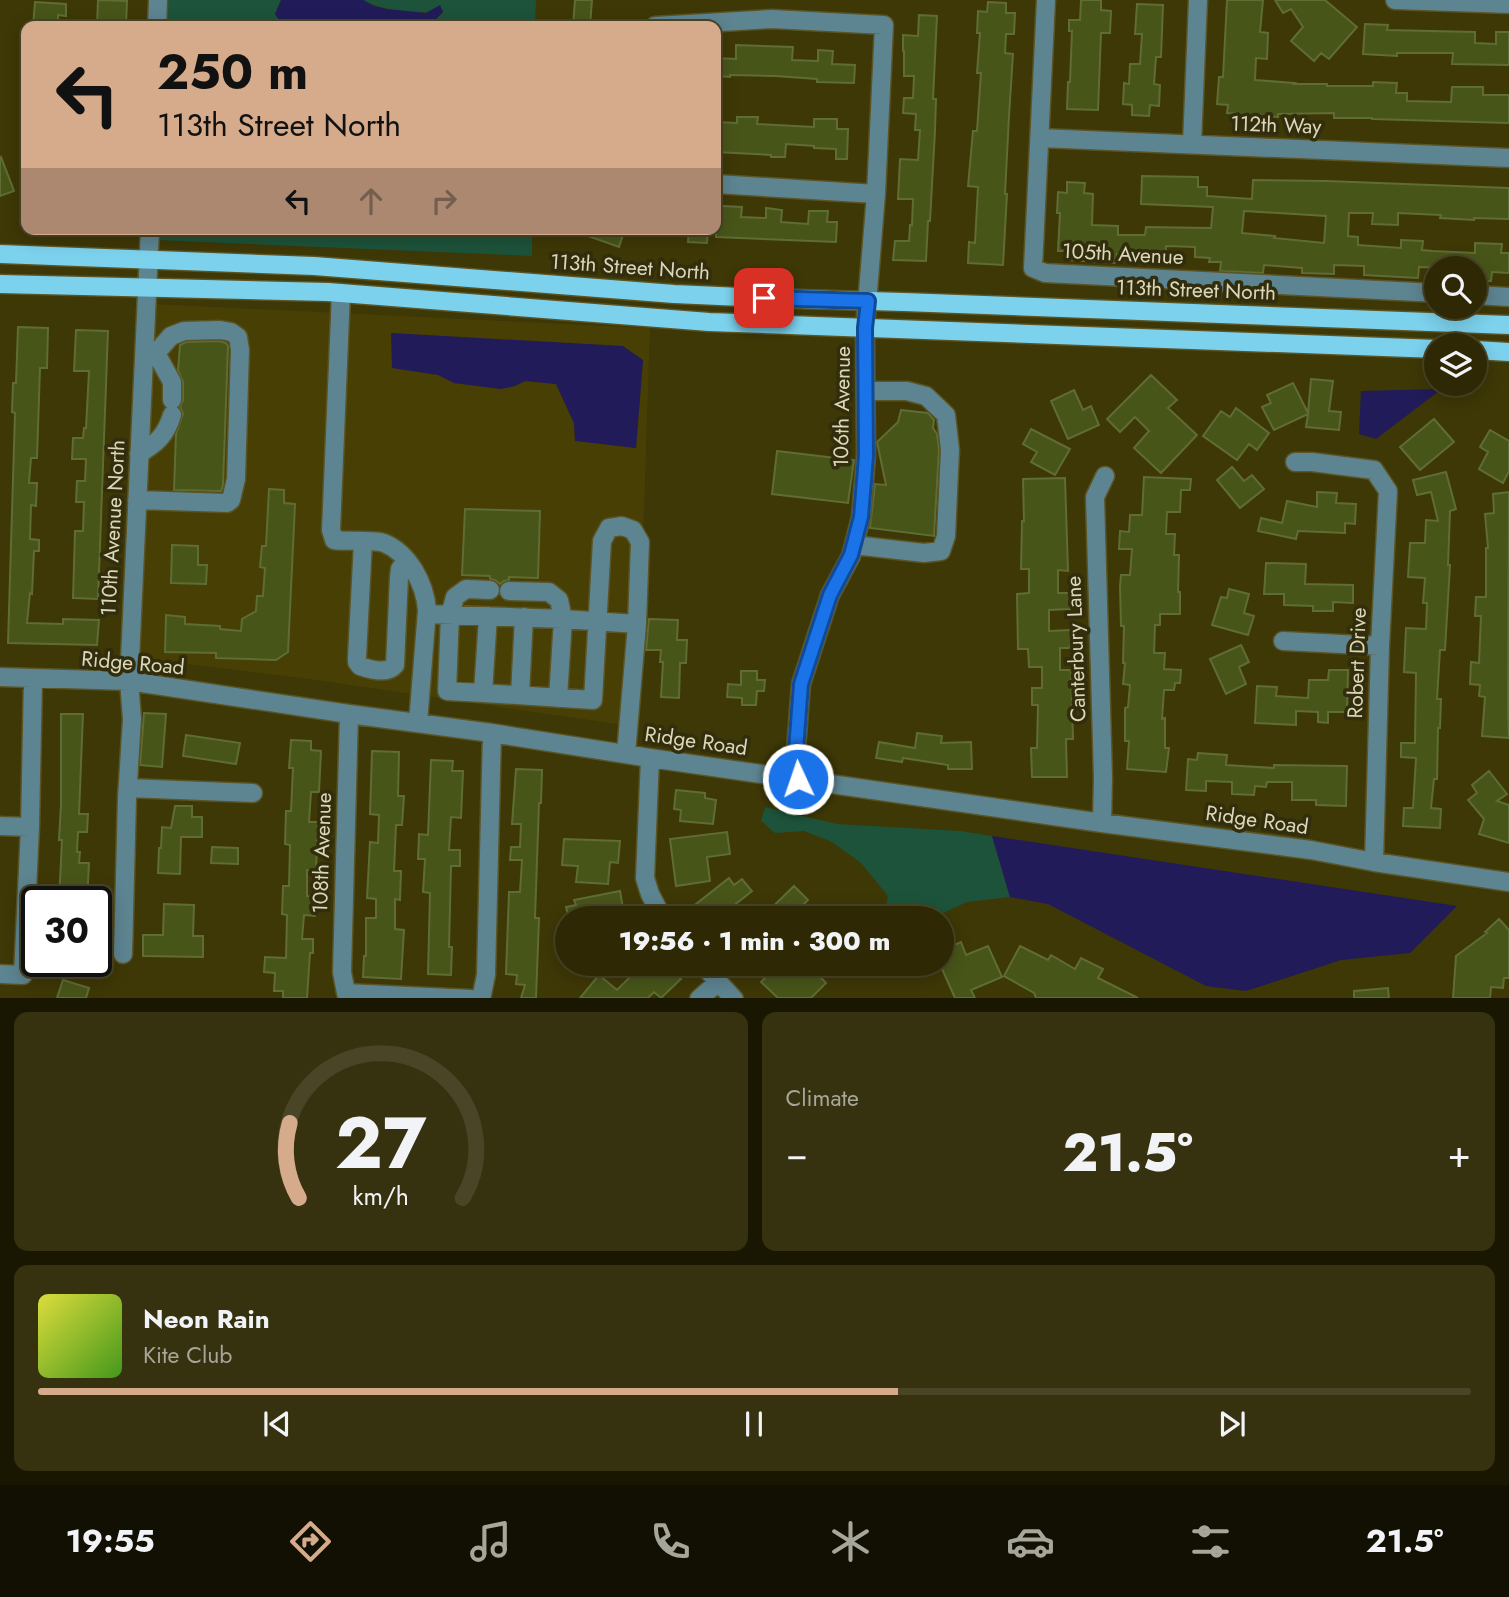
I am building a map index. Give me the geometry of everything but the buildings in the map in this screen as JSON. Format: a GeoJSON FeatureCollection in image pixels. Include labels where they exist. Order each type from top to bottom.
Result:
{"type":"FeatureCollection","features":[{"type":"Feature","properties":{"kind":"main road","name":"113th Street North"},"geometry":{"type":"LineString","coordinates":[[0,254],[314,266],[674,294],[1509,325]]}},
{"type":"Feature","properties":{"kind":"main road"},"geometry":{"type":"LineString","coordinates":[[0,284],[341,293],[709,322],[1424,349]]}},
{"type":"Feature","properties":{"kind":"main road"},"geometry":{"type":"LineString","coordinates":[[1487,351],[1509,352]]}},
{"type":"Feature","properties":{"kind":"street"},"geometry":{"type":"LineString","coordinates":[[157,21],[158,0]]}},
{"type":"Feature","properties":{"kind":"street","name":"105th Avenue"},"geometry":{"type":"LineString","coordinates":[[1046,0],[1033,268],[1045,272],[1424,292]]}},
{"type":"Feature","properties":{"kind":"street"},"geometry":{"type":"LineString","coordinates":[[1192,145],[1198,0]]}},
{"type":"Feature","properties":{"kind":"street"},"geometry":{"type":"LineString","coordinates":[[1395,0],[1509,4]]}},
{"type":"Feature","properties":{"kind":"street","name":"106th Avenue"},"geometry":{"type":"LineString","coordinates":[[721,22],[772,19],[884,25],[876,194],[865,328],[866,456],[861,517],[851,555],[830,595],[801,684],[796,750],[798,779]]}},
{"type":"Feature","properties":{"kind":"street","name":"112th Way"},"geometry":{"type":"LineString","coordinates":[[1040,138],[1509,158]]}},
{"type":"Feature","properties":{"kind":"street"},"geometry":{"type":"LineString","coordinates":[[721,184],[876,194]]}},
{"type":"Feature","properties":{"kind":"street","name":"110th Avenue North"},"geometry":{"type":"LineString","coordinates":[[123,954],[132,719],[129,681],[139,454],[150,353],[147,288],[150,235]]}},
{"type":"Feature","properties":{"kind":"street"},"geometry":{"type":"LineString","coordinates":[[341,293],[331,530],[334,540],[383,543],[400,554],[419,578],[426,599],[427,614],[418,723]]}},
{"type":"Feature","properties":{"kind":"street"},"geometry":{"type":"LineString","coordinates":[[1487,296],[1509,297]]}},
{"type":"Feature","properties":{"kind":"street"},"geometry":{"type":"LineString","coordinates":[[137,499],[227,503],[231,500],[236,479],[240,350],[238,337],[232,332],[184,331],[171,336],[150,353],[172,382],[172,407],[168,427],[156,443],[139,454]]}},
{"type":"Feature","properties":{"kind":"street"},"geometry":{"type":"LineString","coordinates":[[854,545],[924,553],[942,551],[946,536],[950,450],[946,415],[926,396],[907,391],[866,391]]}},
{"type":"Feature","properties":{"kind":"street","name":"Robert Drive"},"geometry":{"type":"LineString","coordinates":[[1295,462],[1374,470],[1388,491],[1380,646],[1374,862]]}},
{"type":"Feature","properties":{"kind":"street","name":"Canterbury Lane"},"geometry":{"type":"LineString","coordinates":[[1102,823],[1095,497],[1105,476]]}},
{"type":"Feature","properties":{"kind":"street"},"geometry":{"type":"LineString","coordinates":[[490,590],[466,589],[455,597],[450,615],[447,691],[593,700],[602,541],[609,528],[622,526],[633,530],[640,542],[637,624],[626,754]]}},
{"type":"Feature","properties":{"kind":"street"},"geometry":{"type":"LineString","coordinates":[[363,542],[357,657],[360,666],[388,671],[395,664],[399,577],[400,569],[406,561]]}},
{"type":"Feature","properties":{"kind":"street"},"geometry":{"type":"LineString","coordinates":[[509,591],[549,592],[559,600],[563,619],[558,698]]}},
{"type":"Feature","properties":{"kind":"street"},"geometry":{"type":"LineString","coordinates":[[427,614],[637,624]]}},
{"type":"Feature","properties":{"kind":"street"},"geometry":{"type":"LineString","coordinates":[[483,693],[488,616]]}},
{"type":"Feature","properties":{"kind":"street"},"geometry":{"type":"LineString","coordinates":[[520,695],[524,617]]}},
{"type":"Feature","properties":{"kind":"street"},"geometry":{"type":"LineString","coordinates":[[1283,641],[1380,646]]}},
{"type":"Feature","properties":{"kind":"street","name":"Ridge Road"},"geometry":{"type":"LineString","coordinates":[[0,677],[129,681],[1102,823],[1311,850],[1509,882]]}},
{"type":"Feature","properties":{"kind":"street"},"geometry":{"type":"LineString","coordinates":[[0,974],[23,975],[33,679]]}},
{"type":"Feature","properties":{"kind":"street","name":"108th Avenue"},"geometry":{"type":"LineString","coordinates":[[349,714],[342,972],[346,993],[450,998]]}},
{"type":"Feature","properties":{"kind":"street"},"geometry":{"type":"LineString","coordinates":[[481,998],[486,975],[492,733]]}},
{"type":"Feature","properties":{"kind":"street"},"geometry":{"type":"LineString","coordinates":[[650,758],[645,878],[656,906]]}},
{"type":"Feature","properties":{"kind":"street"},"geometry":{"type":"LineString","coordinates":[[128,788],[253,793]]}},
{"type":"Feature","properties":{"kind":"street"},"geometry":{"type":"LineString","coordinates":[[0,826],[30,827]]}},
{"type":"Feature","properties":{"kind":"street"},"geometry":{"type":"LineString","coordinates":[[713,976],[733,998]]}},
{"type":"Feature","properties":{"kind":"street"},"geometry":{"type":"LineString","coordinates":[[700,998],[718,982]]}},
{"type":"Feature","properties":{"kind":"shaded area"},"geometry":{"type":"Polygon","coordinates":[[[281,0],[363,0],[387,9],[426,13],[440,5],[443,12],[434,21],[280,21],[275,14],[281,0]]]}},
{"type":"Feature","properties":{"kind":"shaded area"},"geometry":{"type":"Polygon","coordinates":[[[154,304],[650,328],[637,727],[302,678],[137,658],[154,304]],[[643,360],[438,375],[454,383],[501,389],[525,381],[556,384],[574,423],[575,440],[636,448],[643,360]]]}},
{"type":"Feature","properties":{"kind":"shaded area"},"geometry":{"type":"Polygon","coordinates":[[[391,333],[623,346],[643,360],[636,448],[575,441],[574,423],[556,384],[525,381],[501,389],[454,383],[438,375],[392,368],[391,333]]]}},
{"type":"Feature","properties":{"kind":"shaded area"},"geometry":{"type":"Polygon","coordinates":[[[1424,389],[1424,396],[1432,396],[1376,439],[1359,434],[1361,391],[1424,389]]]}},
{"type":"Feature","properties":{"kind":"shaded area"},"geometry":{"type":"Polygon","coordinates":[[[992,836],[1457,906],[1410,953],[1341,960],[1246,991],[1206,986],[1048,904],[1010,897],[992,836]]]}},
{"type":"Feature","properties":{"kind":"green space"},"geometry":{"type":"Polygon","coordinates":[[[166,0],[281,0],[275,14],[280,21],[165,21],[166,0]]]}},
{"type":"Feature","properties":{"kind":"green space"},"geometry":{"type":"Polygon","coordinates":[[[363,0],[536,0],[535,21],[434,21],[443,12],[392,10],[363,0]]]}},
{"type":"Feature","properties":{"kind":"green space"},"geometry":{"type":"Polygon","coordinates":[[[156,235],[532,235],[532,256],[156,240],[156,235]]]}},
{"type":"Feature","properties":{"kind":"green space"},"geometry":{"type":"Polygon","coordinates":[[[765,807],[837,824],[960,831],[992,836],[1010,897],[967,902],[954,908],[886,906],[888,896],[861,863],[832,842],[804,831],[775,833],[761,821],[765,807]]]}},
{"type":"Feature","properties":{"kind":"route"},"geometry":{"type":"LineString","coordinates":[[764,298],[868,301],[865,328],[866,456],[861,517],[851,555],[830,595],[801,684],[796,750],[798,779]]}}]}
